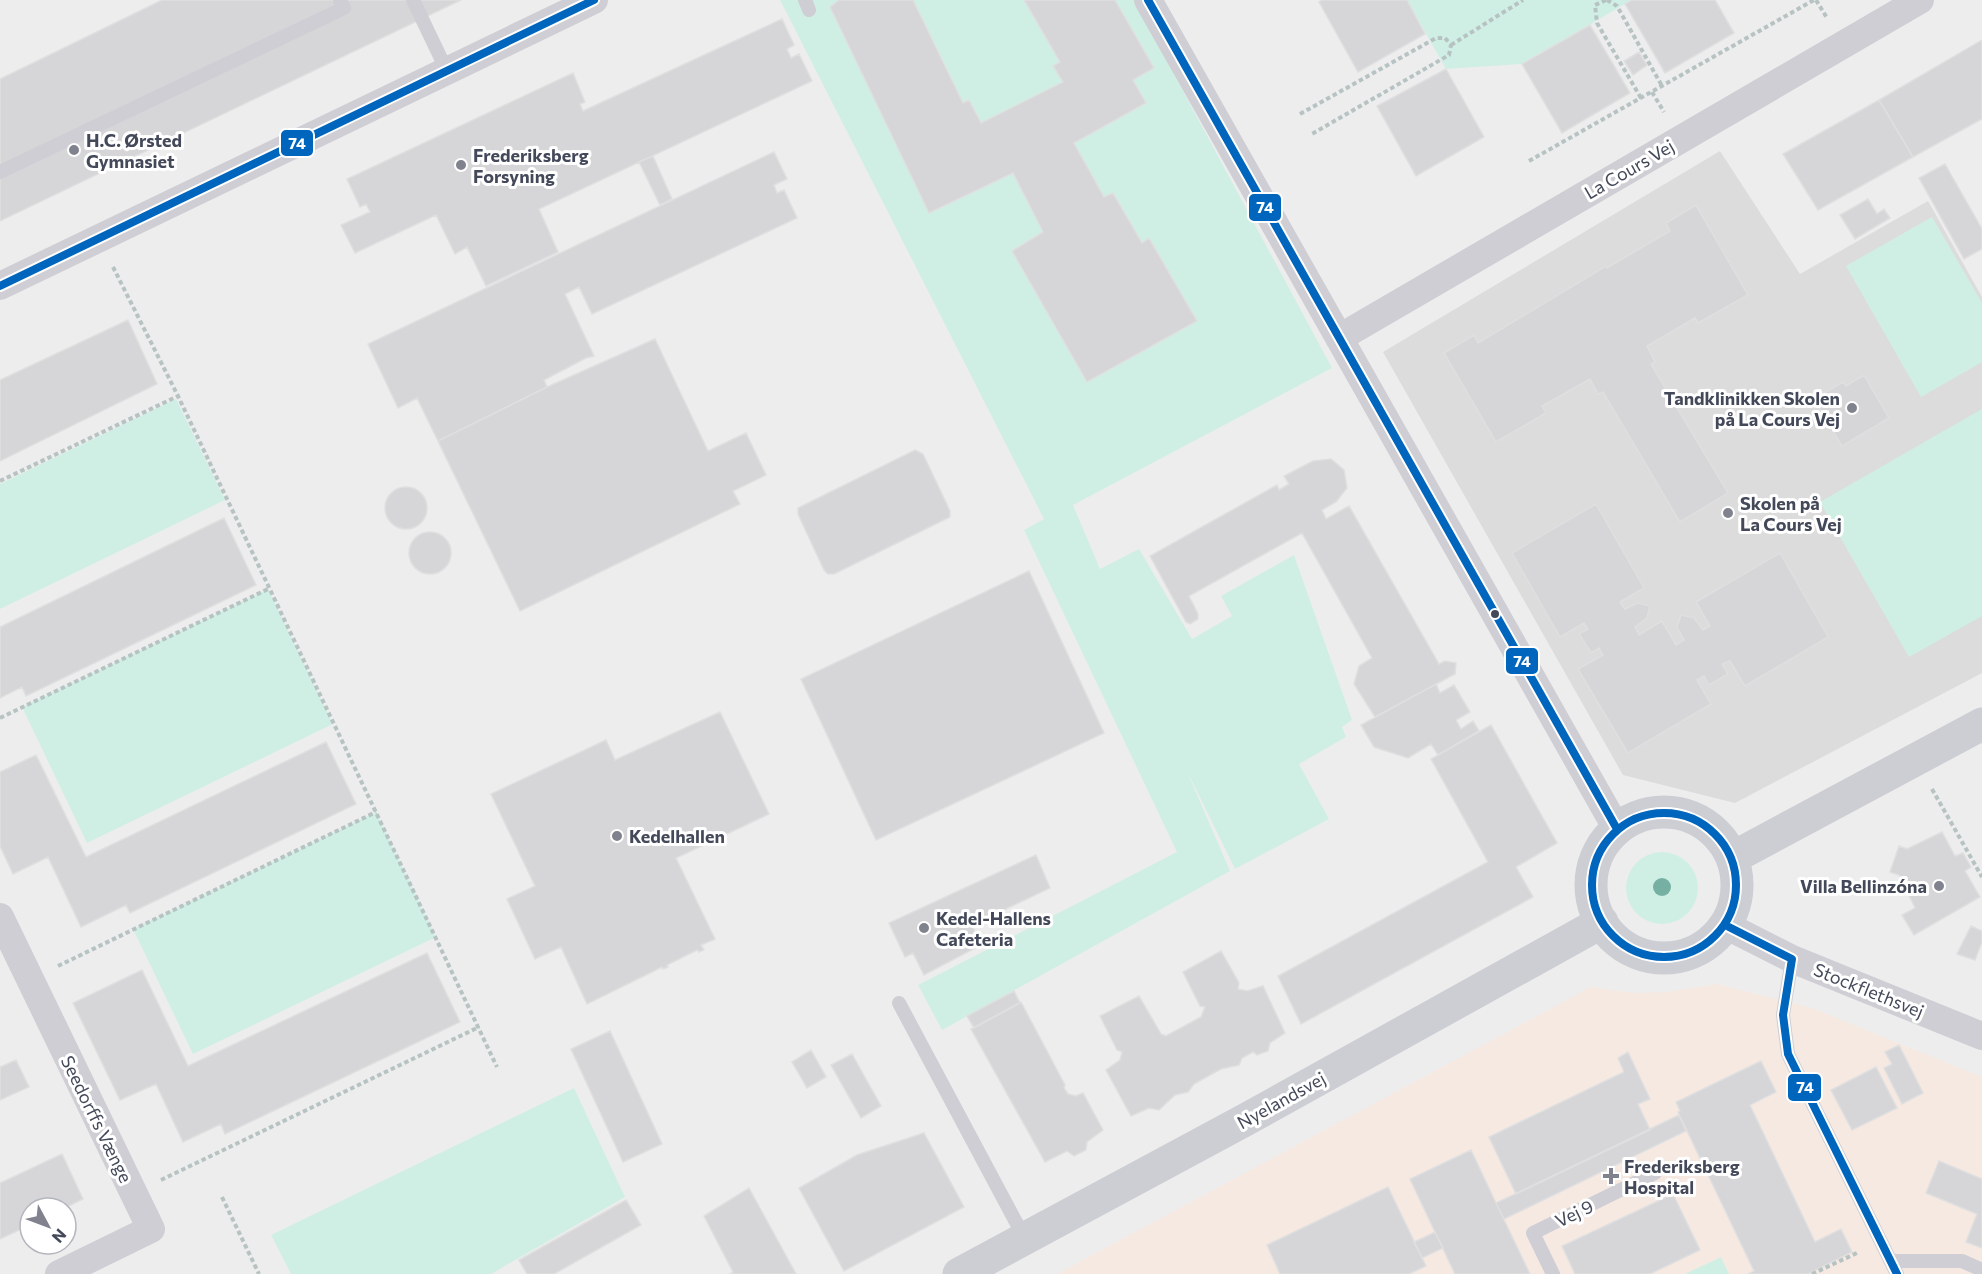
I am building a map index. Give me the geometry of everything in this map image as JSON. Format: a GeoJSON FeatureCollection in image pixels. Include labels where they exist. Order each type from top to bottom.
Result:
{"type":"FeatureCollection","features":[{"type":"Feature","properties":{"kind":"street"},"geometry":{"type":"LineString","coordinates":[[0,286],[594,0]]}},
{"type":"Feature","properties":{"kind":"street"},"geometry":{"type":"LineString","coordinates":[[1148,0],[1617,828]]}},
{"type":"Feature","properties":{"kind":"street","name":"La Cours Vej"},"geometry":{"type":"LineString","coordinates":[[1339,338],[1920,0]]}},
{"type":"Feature","properties":{"kind":"street"},"geometry":{"type":"LineString","coordinates":[[1732,858],[1982,724]]}},
{"type":"Feature","properties":{"kind":"street"},"geometry":{"type":"LineString","coordinates":[[1657,812],[1670,812],[1695,818],[1715,831],[1732,858],[1737,876],[1736,901],[1725,925],[1705,946],[1689,954],[1664,958],[1631,950],[1617,940],[1602,922],[1593,898],[1592,872],[1601,848],[1617,828],[1633,818],[1657,812]]}},
{"type":"Feature","properties":{"kind":"street","name":"Seedorffs Vænge"},"geometry":{"type":"LineString","coordinates":[[0,917],[151,1229],[59,1274]]}},
{"type":"Feature","properties":{"kind":"street","name":"Nyelandsvej"},"geometry":{"type":"LineString","coordinates":[[959,1274],[1602,922]]}},
{"type":"Feature","properties":{"kind":"street","name":"Stockflethsvej"},"geometry":{"type":"LineString","coordinates":[[1725,925],[1792,959],[1982,1036]]}},
{"type":"Feature","properties":{"kind":"lane"},"geometry":{"type":"LineString","coordinates":[[0,172],[344,8],[340,0]]}},
{"type":"Feature","properties":{"kind":"lane"},"geometry":{"type":"LineString","coordinates":[[413,0],[447,71]]}},
{"type":"Feature","properties":{"kind":"lane"},"geometry":{"type":"LineString","coordinates":[[1792,959],[1783,1015],[1788,1054],[1897,1274]]}},
{"type":"Feature","properties":{"kind":"lane"},"geometry":{"type":"LineString","coordinates":[[899,1003],[1025,1239]]}},
{"type":"Feature","properties":{"kind":"lane","name":"Vej 9"},"geometry":{"type":"LineString","coordinates":[[1553,1274],[1533,1233],[1655,1173]]}},
{"type":"Feature","properties":{"kind":"lane"},"geometry":{"type":"LineString","coordinates":[[1890,1261],[1962,1262],[1982,1270]]}},
{"type":"Feature","properties":{"kind":"path"},"geometry":{"type":"LineString","coordinates":[[1312,134],[1449,55],[1451,45],[1523,0]]}},
{"type":"Feature","properties":{"kind":"path"},"geometry":{"type":"LineString","coordinates":[[1641,98],[1597,23],[1595,5],[1605,0],[1617,6],[1662,86]]}},
{"type":"Feature","properties":{"kind":"path"},"geometry":{"type":"LineString","coordinates":[[1529,161],[1814,0]]}},
{"type":"Feature","properties":{"kind":"path"},"geometry":{"type":"LineString","coordinates":[[1300,114],[1436,38],[1445,38],[1451,45]]}},
{"type":"Feature","properties":{"kind":"path"},"geometry":{"type":"LineString","coordinates":[[99,238],[178,396],[497,1067]]}},
{"type":"Feature","properties":{"kind":"path"},"geometry":{"type":"LineString","coordinates":[[0,481],[178,396]]}},
{"type":"Feature","properties":{"kind":"path"},"geometry":{"type":"LineString","coordinates":[[0,718],[268,589]]}},
{"type":"Feature","properties":{"kind":"path"},"geometry":{"type":"LineString","coordinates":[[1916,760],[1982,877]]}},
{"type":"Feature","properties":{"kind":"path"},"geometry":{"type":"LineString","coordinates":[[30,979],[376,812]]}},
{"type":"Feature","properties":{"kind":"path"},"geometry":{"type":"LineString","coordinates":[[134,1194],[479,1027]]}},
{"type":"Feature","properties":{"kind":"path"},"geometry":{"type":"LineString","coordinates":[[222,1197],[259,1274]]}},
{"type":"Feature","properties":{"kind":"path"},"geometry":{"type":"LineString","coordinates":[[1812,1274],[1881,1241]]}},
{"type":"Feature","properties":{"kind":"shaded area","name":"Skolen på La Cours Vej"},"geometry":{"type":"Polygon","coordinates":[[[1720,151],[1800,274],[1928,201],[1982,297],[1982,673],[1735,803],[1623,775],[1383,352],[1720,151]]]}},
{"type":"Feature","properties":{"kind":"shaded area","name":"Frederiksberg Hospital"},"geometry":{"type":"Polygon","coordinates":[[[1717,984],[1812,1008],[1982,1077],[1982,1274],[1057,1274],[1591,987],[1633,993],[1667,992],[1717,984]]]}},
{"type":"Feature","properties":{"kind":"green space"},"geometry":{"type":"Polygon","coordinates":[[[780,0],[1134,0],[1332,368],[1073,505],[1100,569],[1139,549],[1192,639],[1232,616],[1221,596],[1294,555],[1352,720],[1342,727],[1346,737],[1299,764],[1329,819],[1235,869],[1186,769],[1230,871],[942,1030],[918,985],[1177,852],[1024,530],[1044,519],[780,0]]]}},
{"type":"Feature","properties":{"kind":"green space"},"geometry":{"type":"Polygon","coordinates":[[[1407,0],[1632,0],[1522,64],[1446,69],[1407,0]]]}},
{"type":"Feature","properties":{"kind":"green space"},"geometry":{"type":"Polygon","coordinates":[[[1932,217],[1982,303],[1982,362],[1921,397],[1846,266],[1932,217]]]}},
{"type":"Feature","properties":{"kind":"green space"},"geometry":{"type":"Polygon","coordinates":[[[176,399],[225,500],[0,609],[0,484],[176,399]]]}},
{"type":"Feature","properties":{"kind":"green space"},"geometry":{"type":"Polygon","coordinates":[[[1982,409],[1982,616],[1909,657],[1820,502],[1982,409]]]}},
{"type":"Feature","properties":{"kind":"green space"},"geometry":{"type":"Polygon","coordinates":[[[268,589],[333,724],[87,843],[22,707],[268,589]]]}},
{"type":"Feature","properties":{"kind":"green space"},"geometry":{"type":"Polygon","coordinates":[[[376,812],[436,937],[193,1054],[133,929],[376,812]]]}},
{"type":"Feature","properties":{"kind":"green space"},"geometry":{"type":"Polygon","coordinates":[[[1662,852],[1676,855],[1688,862],[1695,874],[1698,888],[1695,902],[1688,914],[1676,921],[1662,924],[1648,921],[1636,914],[1629,902],[1626,888],[1629,874],[1636,862],[1648,855],[1662,852]]]}},
{"type":"Feature","properties":{"kind":"green space"},"geometry":{"type":"Polygon","coordinates":[[[574,1088],[625,1197],[491,1274],[291,1274],[271,1235],[574,1088]]]}},
{"type":"Feature","properties":{"kind":"green space"},"geometry":{"type":"Polygon","coordinates":[[[1721,1257],[1729,1274],[1685,1274],[1721,1257]]]}},
{"type":"Feature","properties":{"kind":"building","name":"H.C. Ørsted Gymnasiet"},"geometry":{"type":"Polygon","coordinates":[[[162,0],[461,0],[0,221],[0,79],[162,0]]]}},
{"type":"Feature","properties":{"kind":"building"},"geometry":{"type":"Polygon","coordinates":[[[839,0],[913,0],[963,103],[969,100],[981,123],[1063,82],[1053,66],[1060,62],[1024,0],[1115,0],[1154,68],[1133,80],[1146,103],[1074,143],[1104,197],[1113,193],[1142,243],[1149,238],[1197,321],[1087,382],[1012,251],[1043,232],[1013,173],[929,213],[830,7],[839,0]]]}},
{"type":"Feature","properties":{"kind":"building"},"geometry":{"type":"Polygon","coordinates":[[[1322,0],[1407,0],[1425,34],[1358,72],[1319,2],[1322,0]]]}},
{"type":"Feature","properties":{"kind":"building"},"geometry":{"type":"Polygon","coordinates":[[[1632,0],[1715,0],[1734,33],[1665,73],[1625,4],[1632,0]]]}},
{"type":"Feature","properties":{"kind":"building"},"geometry":{"type":"Polygon","coordinates":[[[782,19],[794,45],[787,49],[791,58],[799,54],[812,81],[539,209],[558,252],[486,286],[467,247],[455,254],[436,215],[355,253],[341,225],[370,212],[366,204],[360,207],[347,179],[573,73],[585,102],[580,104],[583,111],[782,19]]]}},
{"type":"Feature","properties":{"kind":"building"},"geometry":{"type":"Polygon","coordinates":[[[1590,25],[1630,93],[1562,133],[1522,64],[1590,25]]]}},
{"type":"Feature","properties":{"kind":"building"},"geometry":{"type":"Polygon","coordinates":[[[1982,40],[1982,119],[1913,157],[1879,100],[1982,40]]]}},
{"type":"Feature","properties":{"kind":"building"},"geometry":{"type":"Polygon","coordinates":[[[1639,52],[1647,65],[1633,75],[1624,61],[1639,52]]]}},
{"type":"Feature","properties":{"kind":"building"},"geometry":{"type":"Polygon","coordinates":[[[1446,69],[1484,137],[1416,176],[1377,106],[1446,69]]]}},
{"type":"Feature","properties":{"kind":"building"},"geometry":{"type":"Polygon","coordinates":[[[1879,100],[1913,157],[1818,210],[1783,154],[1879,100]]]}},
{"type":"Feature","properties":{"kind":"building"},"geometry":{"type":"Polygon","coordinates":[[[774,152],[787,179],[774,185],[777,193],[784,190],[797,218],[592,314],[579,287],[565,294],[594,356],[544,380],[547,387],[438,441],[417,398],[398,408],[368,344],[774,152]]]}},
{"type":"Feature","properties":{"kind":"building"},"geometry":{"type":"Polygon","coordinates":[[[653,156],[672,199],[660,205],[639,162],[653,156]]]}},
{"type":"Feature","properties":{"kind":"building"},"geometry":{"type":"Polygon","coordinates":[[[1945,164],[1982,229],[1982,249],[1964,259],[1919,178],[1945,164]]]}},
{"type":"Feature","properties":{"kind":"building"},"geometry":{"type":"Polygon","coordinates":[[[1868,199],[1877,214],[1884,209],[1890,218],[1855,239],[1840,215],[1868,199]]]}},
{"type":"Feature","properties":{"kind":"building"},"geometry":{"type":"Polygon","coordinates":[[[1696,205],[1748,295],[1698,323],[1695,318],[1647,346],[1655,362],[1651,364],[1728,493],[1680,522],[1603,392],[1598,394],[1590,379],[1542,406],[1546,413],[1496,442],[1444,353],[1474,335],[1478,343],[1606,266],[1607,268],[1670,231],[1666,223],[1696,205]]]}},
{"type":"Feature","properties":{"kind":"building"},"geometry":{"type":"Polygon","coordinates":[[[128,320],[157,384],[0,461],[0,380],[128,320]]]}},
{"type":"Feature","properties":{"kind":"building"},"geometry":{"type":"Polygon","coordinates":[[[655,339],[708,451],[746,433],[766,475],[733,491],[740,504],[520,611],[438,441],[547,387],[655,339]]]}},
{"type":"Feature","properties":{"kind":"building","name":"Tandklinikken Skolen på La Cours Vej"},"geometry":{"type":"Polygon","coordinates":[[[1864,375],[1889,418],[1842,446],[1814,399],[1843,382],[1846,386],[1864,375]]]}},
{"type":"Feature","properties":{"kind":"building"},"geometry":{"type":"Polygon","coordinates":[[[915,450],[923,454],[950,511],[950,517],[834,574],[828,574],[798,514],[798,508],[915,450]]]}},
{"type":"Feature","properties":{"kind":"building"},"geometry":{"type":"Polygon","coordinates":[[[1331,459],[1344,470],[1347,488],[1336,502],[1322,510],[1326,519],[1349,506],[1439,664],[1445,661],[1456,663],[1455,674],[1375,717],[1354,684],[1359,666],[1372,658],[1302,533],[1189,596],[1198,614],[1198,619],[1190,624],[1186,622],[1150,556],[1277,485],[1279,490],[1289,484],[1284,476],[1313,461],[1331,459]]]}},
{"type":"Feature","properties":{"kind":"building"},"geometry":{"type":"Polygon","coordinates":[[[406,487],[421,493],[427,508],[421,523],[406,529],[391,523],[385,508],[391,493],[406,487]]]}},
{"type":"Feature","properties":{"kind":"building"},"geometry":{"type":"Polygon","coordinates":[[[1596,504],[1644,588],[1620,602],[1625,609],[1638,603],[1650,606],[1647,618],[1635,627],[1639,635],[1662,621],[1676,645],[1684,640],[1677,627],[1681,615],[1694,618],[1703,630],[1710,626],[1696,602],[1780,553],[1828,637],[1745,686],[1730,661],[1722,664],[1728,674],[1709,685],[1704,676],[1697,680],[1711,704],[1628,753],[1578,669],[1603,655],[1599,648],[1591,653],[1579,634],[1588,629],[1584,623],[1560,637],[1512,553],[1596,504]]]}},
{"type":"Feature","properties":{"kind":"building"},"geometry":{"type":"Polygon","coordinates":[[[224,518],[256,585],[26,696],[22,687],[0,698],[0,627],[224,518]]]}},
{"type":"Feature","properties":{"kind":"building"},"geometry":{"type":"Polygon","coordinates":[[[430,532],[445,538],[451,553],[445,568],[430,574],[415,568],[409,553],[415,538],[430,532]]]}},
{"type":"Feature","properties":{"kind":"building"},"geometry":{"type":"Polygon","coordinates":[[[1029,571],[1104,733],[876,840],[801,679],[1029,571]]]}},
{"type":"Feature","properties":{"kind":"building"},"geometry":{"type":"Polygon","coordinates":[[[1436,684],[1440,693],[1454,685],[1470,712],[1456,720],[1461,729],[1473,721],[1479,731],[1438,755],[1431,744],[1408,758],[1374,747],[1361,725],[1436,684]]]}},
{"type":"Feature","properties":{"kind":"building","name":"Kedelhallen"},"geometry":{"type":"Polygon","coordinates":[[[720,712],[769,814],[676,858],[715,939],[701,945],[704,950],[699,952],[697,950],[667,965],[668,967],[663,969],[662,967],[587,1004],[561,947],[535,959],[507,899],[535,886],[491,794],[606,740],[615,760],[720,712]]]}},
{"type":"Feature","properties":{"kind":"building"},"geometry":{"type":"Polygon","coordinates":[[[1491,725],[1557,843],[1516,867],[1533,897],[1301,1024],[1278,976],[1488,862],[1431,759],[1491,725]]]}},
{"type":"Feature","properties":{"kind":"building"},"geometry":{"type":"Polygon","coordinates":[[[326,742],[356,804],[130,913],[126,905],[81,927],[48,857],[13,874],[0,846],[0,772],[36,755],[86,857],[326,742]]]}},
{"type":"Feature","properties":{"kind":"building","name":"Villa Bellinzóna"},"geometry":{"type":"Polygon","coordinates":[[[1942,832],[1955,856],[1963,853],[1971,867],[1965,871],[1980,897],[1914,935],[1902,915],[1915,908],[1899,875],[1890,872],[1899,846],[1907,849],[1942,832]]]}},
{"type":"Feature","properties":{"kind":"building"},"geometry":{"type":"Polygon","coordinates":[[[1036,855],[1050,888],[972,925],[981,945],[924,975],[913,953],[905,957],[889,923],[1036,855]]]}},
{"type":"Feature","properties":{"kind":"building"},"geometry":{"type":"Polygon","coordinates":[[[1971,926],[1982,931],[1982,942],[1975,960],[1957,954],[1971,926]]]}},
{"type":"Feature","properties":{"kind":"building"},"geometry":{"type":"Polygon","coordinates":[[[1221,951],[1239,983],[1238,989],[1247,991],[1263,986],[1285,1033],[1270,1043],[1268,1051],[1257,1055],[1253,1052],[1242,1058],[1239,1065],[1221,1069],[1194,1084],[1188,1092],[1175,1095],[1159,1110],[1149,1108],[1131,1116],[1106,1070],[1120,1060],[1122,1052],[1117,1050],[1100,1016],[1139,996],[1161,1034],[1166,1036],[1201,1017],[1205,1007],[1200,1006],[1183,972],[1221,951]]]}},
{"type":"Feature","properties":{"kind":"building"},"geometry":{"type":"Polygon","coordinates":[[[427,953],[460,1022],[225,1134],[221,1124],[183,1142],[156,1084],[120,1100],[73,1003],[142,970],[188,1066],[427,953]]]}},
{"type":"Feature","properties":{"kind":"building"},"geometry":{"type":"Polygon","coordinates":[[[1014,991],[1020,1003],[974,1028],[967,1016],[1014,991]]]}},
{"type":"Feature","properties":{"kind":"building"},"geometry":{"type":"Polygon","coordinates":[[[1021,1002],[1065,1085],[1064,1088],[1068,1094],[1076,1096],[1083,1093],[1103,1130],[1087,1142],[1086,1150],[1074,1156],[1067,1151],[1045,1162],[971,1029],[1021,1002]]]}},
{"type":"Feature","properties":{"kind":"building"},"geometry":{"type":"Polygon","coordinates":[[[610,1031],[662,1144],[623,1162],[571,1049],[610,1031]]]}},
{"type":"Feature","properties":{"kind":"building"},"geometry":{"type":"Polygon","coordinates":[[[1899,1045],[1923,1093],[1902,1104],[1884,1068],[1892,1064],[1885,1052],[1899,1045]]]}},
{"type":"Feature","properties":{"kind":"building"},"geometry":{"type":"Polygon","coordinates":[[[811,1050],[826,1077],[807,1088],[792,1062],[811,1050]]]}},
{"type":"Feature","properties":{"kind":"building"},"geometry":{"type":"Polygon","coordinates":[[[1628,1052],[1650,1099],[1638,1104],[1650,1130],[1516,1194],[1489,1137],[1624,1072],[1618,1058],[1628,1052]]]}},
{"type":"Feature","properties":{"kind":"building"},"geometry":{"type":"Polygon","coordinates":[[[852,1054],[881,1106],[861,1118],[831,1065],[852,1054]]]}},
{"type":"Feature","properties":{"kind":"building"},"geometry":{"type":"Polygon","coordinates":[[[16,1060],[29,1087],[0,1100],[0,1067],[16,1060]]]}},
{"type":"Feature","properties":{"kind":"building"},"geometry":{"type":"Polygon","coordinates":[[[1761,1061],[1776,1092],[1750,1105],[1815,1242],[1841,1229],[1852,1252],[1808,1274],[1748,1274],[1754,1271],[1678,1112],[1680,1111],[1676,1102],[1761,1061]]]}},
{"type":"Feature","properties":{"kind":"building"},"geometry":{"type":"Polygon","coordinates":[[[1876,1067],[1897,1108],[1852,1130],[1831,1090],[1876,1067]]]}},
{"type":"Feature","properties":{"kind":"building"},"geometry":{"type":"Polygon","coordinates":[[[1679,1115],[1686,1131],[1504,1219],[1496,1203],[1679,1115]]]}},
{"type":"Feature","properties":{"kind":"building"},"geometry":{"type":"Polygon","coordinates":[[[924,1133],[964,1207],[844,1271],[799,1188],[857,1155],[924,1133]]]}},
{"type":"Feature","properties":{"kind":"building"},"geometry":{"type":"Polygon","coordinates":[[[1471,1150],[1530,1274],[1455,1274],[1435,1232],[1410,1179],[1471,1150]]]}},
{"type":"Feature","properties":{"kind":"building"},"geometry":{"type":"Polygon","coordinates":[[[62,1154],[83,1199],[78,1202],[78,1196],[18,1196],[18,1231],[0,1239],[0,1183],[62,1154]]]}},
{"type":"Feature","properties":{"kind":"building"},"geometry":{"type":"Polygon","coordinates":[[[1939,1161],[1982,1179],[1982,1248],[1966,1242],[1977,1214],[1926,1193],[1939,1161]]]}},
{"type":"Feature","properties":{"kind":"building"},"geometry":{"type":"Polygon","coordinates":[[[1388,1187],[1426,1266],[1409,1274],[1280,1274],[1267,1245],[1388,1187]]]}},
{"type":"Feature","properties":{"kind":"building"},"geometry":{"type":"Polygon","coordinates":[[[749,1188],[796,1274],[730,1274],[733,1272],[704,1216],[749,1188]]]}},
{"type":"Feature","properties":{"kind":"building"},"geometry":{"type":"Polygon","coordinates":[[[1673,1194],[1700,1250],[1650,1274],[1575,1274],[1562,1246],[1673,1194]]]}},
{"type":"Feature","properties":{"kind":"building"},"geometry":{"type":"Polygon","coordinates":[[[626,1200],[641,1225],[554,1274],[527,1274],[519,1260],[626,1200]]]}},
{"type":"Feature","properties":{"kind":"building"},"geometry":{"type":"Polygon","coordinates":[[[1435,1232],[1443,1248],[1422,1258],[1414,1242],[1435,1232]]]}},
{"type":"Feature","properties":{"kind":"transit line","name":"74"},"geometry":{"type":"LineString","coordinates":[[0,286],[594,0]]}},
{"type":"Feature","properties":{"kind":"transit line","name":"74"},"geometry":{"type":"LineString","coordinates":[[1148,0],[1617,829]]}},
{"type":"Feature","properties":{"kind":"transit line","name":"74"},"geometry":{"type":"LineString","coordinates":[[1664,813],[1692,818],[1715,834],[1731,857],[1736,885],[1731,913],[1715,936],[1692,952],[1664,957],[1636,952],[1613,936],[1597,913],[1592,885],[1597,857],[1613,834],[1636,818],[1664,813]]}},
{"type":"Feature","properties":{"kind":"transit line","name":"74"},"geometry":{"type":"LineString","coordinates":[[1725,925],[1792,959],[1783,1015],[1788,1054],[1897,1274]]}},
{"type":"Feature","properties":{"kind":"place","name":"H.C. Ørsted Gymnasiet"},"geometry":{"type":"Point","coordinates":[74,150]}},
{"type":"Feature","properties":{"kind":"place","name":"Frederiksberg Forsyning"},"geometry":{"type":"Point","coordinates":[461,165]}},
{"type":"Feature","properties":{"kind":"place","name":"Tandklinikken Skolen på La Cours Vej"},"geometry":{"type":"Point","coordinates":[1852,408]}},
{"type":"Feature","properties":{"kind":"place","name":"Skolen på La Cours Vej"},"geometry":{"type":"Point","coordinates":[1728,513]}},
{"type":"Feature","properties":{"kind":"place","name":"Kedelhallen"},"geometry":{"type":"Point","coordinates":[617,836]}},
{"type":"Feature","properties":{"kind":"place","name":"Villa Bellinzóna"},"geometry":{"type":"Point","coordinates":[1939,886]}},
{"type":"Feature","properties":{"kind":"place","name":"Kedel-Hallens Cafeteria"},"geometry":{"type":"Point","coordinates":[924,928]}},
{"type":"Feature","properties":{"kind":"place","name":"Frederiksberg Hospital"},"geometry":{"type":"Point","coordinates":[1611,1176]}}]}
